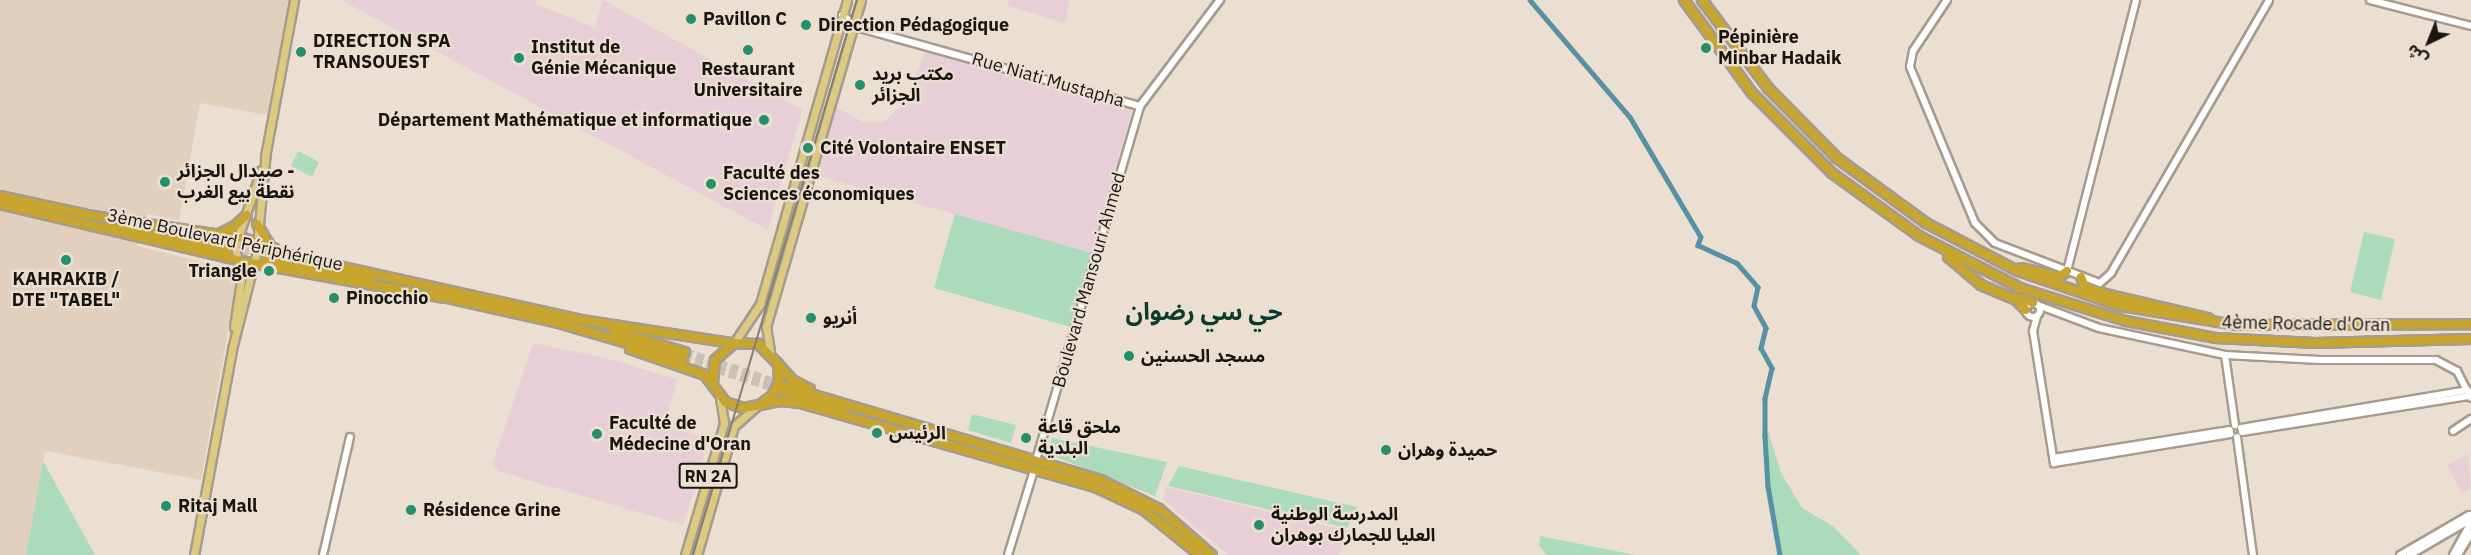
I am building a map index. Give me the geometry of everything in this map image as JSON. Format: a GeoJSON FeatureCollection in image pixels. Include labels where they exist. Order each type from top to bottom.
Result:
{"type":"FeatureCollection","features":[{"type":"Feature","properties":{"kind":"highway","name":"4ème Rocade d'Oran"},"geometry":{"type":"LineString","coordinates":[[1684,0],[1734,72],[1793,136],[1851,189],[1933,244],[2020,288],[2126,321],[2237,340],[2471,339]]}},
{"type":"Feature","properties":{"kind":"highway","name":"4ème Rocade d'Oran"},"geometry":{"type":"LineString","coordinates":[[1702,0],[1752,69],[1831,153],[1906,210],[2000,263],[2044,282],[2121,306],[2236,325],[2471,324]]}},
{"type":"Feature","properties":{"kind":"highway"},"geometry":{"type":"LineString","coordinates":[[0,196],[79,218],[229,246]]}},
{"type":"Feature","properties":{"kind":"highway","name":"3ème Boulevard Périphérique"},"geometry":{"type":"LineString","coordinates":[[0,204],[79,218],[119,238],[236,260],[264,256],[403,293],[445,298],[558,323],[684,356],[581,320]]}},
{"type":"Feature","properties":{"kind":"highway"},"geometry":{"type":"LineString","coordinates":[[216,235],[235,226],[247,215]]}},
{"type":"Feature","properties":{"kind":"highway"},"geometry":{"type":"LineString","coordinates":[[79,218],[238,238],[256,242],[264,256],[418,284],[581,320],[733,343],[753,342],[770,351],[778,364],[805,388],[922,427]]}},
{"type":"Feature","properties":{"kind":"highway"},"geometry":{"type":"LineString","coordinates":[[257,224],[264,256]]}},
{"type":"Feature","properties":{"kind":"highway"},"geometry":{"type":"LineString","coordinates":[[1933,244],[1981,285],[2016,300],[2027,312]]}},
{"type":"Feature","properties":{"kind":"highway"},"geometry":{"type":"LineString","coordinates":[[250,272],[264,256]]}},
{"type":"Feature","properties":{"kind":"highway"},"geometry":{"type":"LineString","coordinates":[[2000,263],[2059,277],[2067,270]]}},
{"type":"Feature","properties":{"kind":"highway"},"geometry":{"type":"LineString","coordinates":[[2081,277],[2085,288],[2236,325]]}},
{"type":"Feature","properties":{"kind":"highway"},"geometry":{"type":"LineString","coordinates":[[2020,288],[1998,283],[1994,286],[2034,304]]}},
{"type":"Feature","properties":{"kind":"highway"},"geometry":{"type":"LineString","coordinates":[[558,323],[697,371],[713,384],[720,397],[737,407],[789,401],[890,426]]}},
{"type":"Feature","properties":{"kind":"highway"},"geometry":{"type":"LineString","coordinates":[[713,384],[715,360],[733,343]]}},
{"type":"Feature","properties":{"kind":"highway"},"geometry":{"type":"LineString","coordinates":[[758,406],[776,389],[778,364]]}},
{"type":"Feature","properties":{"kind":"highway"},"geometry":{"type":"LineString","coordinates":[[1200,555],[1166,525],[1128,502],[1095,487],[890,426],[784,388],[1037,457],[1134,494],[1159,509],[1212,555]]}},
{"type":"Feature","properties":{"kind":"main road"},"geometry":{"type":"LineString","coordinates":[[264,256],[256,242],[257,224],[266,152],[294,0]]}},
{"type":"Feature","properties":{"kind":"main road"},"geometry":{"type":"LineString","coordinates":[[733,343],[760,304],[847,0]]}},
{"type":"Feature","properties":{"kind":"main road"},"geometry":{"type":"LineString","coordinates":[[770,351],[766,327],[861,0]]}},
{"type":"Feature","properties":{"kind":"main road"},"geometry":{"type":"LineString","coordinates":[[232,349],[241,280],[236,260],[238,238],[266,152]]}},
{"type":"Feature","properties":{"kind":"main road"},"geometry":{"type":"LineString","coordinates":[[194,555],[232,349],[250,272]]}},
{"type":"Feature","properties":{"kind":"main road","name":"RN 2A"},"geometry":{"type":"LineString","coordinates":[[685,555],[724,423],[720,397]]}},
{"type":"Feature","properties":{"kind":"main road","name":"RN 2A"},"geometry":{"type":"LineString","coordinates":[[697,555],[734,426],[758,406]]}},
{"type":"Feature","properties":{"kind":"street"},"geometry":{"type":"LineString","coordinates":[[1140,106],[1220,0]]}},
{"type":"Feature","properties":{"kind":"street"},"geometry":{"type":"LineString","coordinates":[[1947,0],[1913,51],[1910,68],[1966,207],[1980,231],[1995,243],[2100,283],[2108,278],[2269,0]]}},
{"type":"Feature","properties":{"kind":"street"},"geometry":{"type":"LineString","coordinates":[[2067,270],[2136,0]]}},
{"type":"Feature","properties":{"kind":"street"},"geometry":{"type":"LineString","coordinates":[[2370,0],[2471,26]]}},
{"type":"Feature","properties":{"kind":"street","name":"Rue Niati Mustapha"},"geometry":{"type":"LineString","coordinates":[[842,15],[860,28],[1140,106]]}},
{"type":"Feature","properties":{"kind":"street","name":"Boulevard Mansouri Ahmed"},"geometry":{"type":"LineString","coordinates":[[1037,457],[1140,106]]}},
{"type":"Feature","properties":{"kind":"street"},"geometry":{"type":"LineString","coordinates":[[2027,312],[2034,304]]}},
{"type":"Feature","properties":{"kind":"street"},"geometry":{"type":"LineString","coordinates":[[2027,312],[2054,461],[2470,395],[2457,370],[2436,360],[2320,360],[2225,355],[2125,335],[2034,304]]}},
{"type":"Feature","properties":{"kind":"street"},"geometry":{"type":"LineString","coordinates":[[2032,331],[2038,314],[2034,304]]}},
{"type":"Feature","properties":{"kind":"street"},"geometry":{"type":"LineString","coordinates":[[2027,312],[2038,314],[2055,312]]}},
{"type":"Feature","properties":{"kind":"street"},"geometry":{"type":"LineString","coordinates":[[2225,355],[2253,555]]}},
{"type":"Feature","properties":{"kind":"street"},"geometry":{"type":"LineString","coordinates":[[2452,431],[2471,419]]}},
{"type":"Feature","properties":{"kind":"street"},"geometry":{"type":"LineString","coordinates":[[322,555],[350,437]]}},
{"type":"Feature","properties":{"kind":"street"},"geometry":{"type":"LineString","coordinates":[[1008,555],[1034,470]]}},
{"type":"Feature","properties":{"kind":"street"},"geometry":{"type":"LineString","coordinates":[[2400,555],[2470,518]]}},
{"type":"Feature","properties":{"kind":"street"},"geometry":{"type":"LineString","coordinates":[[2410,555],[2470,518]]}},
{"type":"Feature","properties":{"kind":"street"},"geometry":{"type":"LineString","coordinates":[[2453,555],[2470,518]]}},
{"type":"Feature","properties":{"kind":"street"},"geometry":{"type":"LineString","coordinates":[[2458,555],[2471,533]]}},
{"type":"Feature","properties":{"kind":"shaded area"},"geometry":{"type":"Polygon","coordinates":[[[0,0],[289,0],[267,115],[200,103],[179,220],[147,214],[138,246],[234,270],[238,276],[201,480],[45,451],[26,555],[0,555],[0,0]]]}},
{"type":"Feature","properties":{"kind":"shaded area"},"geometry":{"type":"Polygon","coordinates":[[[341,0],[537,0],[536,4],[595,28],[603,0],[802,110],[768,230],[341,0]]]}},
{"type":"Feature","properties":{"kind":"shaded area"},"geometry":{"type":"Polygon","coordinates":[[[1009,0],[1070,0],[1065,23],[1008,6],[1009,0]]]}},
{"type":"Feature","properties":{"kind":"shaded area"},"geometry":{"type":"Polygon","coordinates":[[[926,52],[1132,109],[1092,253],[815,175],[834,106],[865,123],[884,122],[905,102],[926,52]]]}},
{"type":"Feature","properties":{"kind":"shaded area","name":"Faculté de Médecine d'Oran"},"geometry":{"type":"Polygon","coordinates":[[[533,343],[605,358],[677,379],[667,418],[672,428],[709,439],[683,525],[500,472],[492,464],[533,343]]]}},
{"type":"Feature","properties":{"kind":"shaded area"},"geometry":{"type":"Polygon","coordinates":[[[2468,454],[2471,488],[2462,493],[2447,465],[2468,454]]]}},
{"type":"Feature","properties":{"kind":"shaded area","name":"المدرسة الوطنية العليا للجمارك بوهران"},"geometry":{"type":"Polygon","coordinates":[[[1166,487],[1349,531],[1346,545],[1338,555],[1228,555],[1164,500],[1166,487]]]}},
{"type":"Feature","properties":{"kind":"green space"},"geometry":{"type":"Polygon","coordinates":[[[298,151],[319,162],[312,177],[291,166],[298,151]]]}},
{"type":"Feature","properties":{"kind":"green space"},"geometry":{"type":"Polygon","coordinates":[[[955,214],[1092,253],[1071,327],[934,288],[955,214]]]}},
{"type":"Feature","properties":{"kind":"green space"},"geometry":{"type":"Polygon","coordinates":[[[2364,232],[2395,239],[2381,300],[2350,292],[2364,232]]]}},
{"type":"Feature","properties":{"kind":"green space"},"geometry":{"type":"Polygon","coordinates":[[[972,414],[1016,425],[1011,443],[968,430],[972,414]]]}},
{"type":"Feature","properties":{"kind":"green space"},"geometry":{"type":"Polygon","coordinates":[[[1762,430],[1768,431],[1781,473],[1802,508],[1833,526],[1861,555],[1777,555],[1766,492],[1762,430]]]}},
{"type":"Feature","properties":{"kind":"green space"},"geometry":{"type":"Polygon","coordinates":[[[1052,438],[1167,462],[1155,496],[1048,454],[1052,438]]]}},
{"type":"Feature","properties":{"kind":"green space"},"geometry":{"type":"Polygon","coordinates":[[[43,461],[95,555],[26,555],[43,461]]]}},
{"type":"Feature","properties":{"kind":"green space"},"geometry":{"type":"Polygon","coordinates":[[[1179,466],[1357,507],[1347,528],[1168,486],[1179,466]]]}},
{"type":"Feature","properties":{"kind":"green space"},"geometry":{"type":"Polygon","coordinates":[[[1540,536],[1635,555],[1547,555],[1539,546],[1540,536]]]}},
{"type":"Feature","properties":{"kind":"waterway"},"geometry":{"type":"LineString","coordinates":[[1530,0],[1630,117],[1701,237],[1698,245],[1737,263],[1758,287],[1754,306],[1766,328],[1761,348],[1772,368],[1765,399],[1765,436],[1768,486],[1780,555]]}},
{"type":"Feature","properties":{"kind":"tunnel"},"geometry":{"type":"LineString","coordinates":[[230,243],[266,250]]}},
{"type":"Feature","properties":{"kind":"tunnel"},"geometry":{"type":"LineString","coordinates":[[229,250],[266,258]]}},
{"type":"Feature","properties":{"kind":"tunnel"},"geometry":{"type":"LineString","coordinates":[[685,352],[783,385]]}},
{"type":"Feature","properties":{"kind":"tunnel"},"geometry":{"type":"LineString","coordinates":[[683,359],[781,390]]}},
{"type":"Feature","properties":{"kind":"tram line"},"geometry":{"type":"LineString","coordinates":[[693,555],[857,0]]}},
{"type":"Feature","properties":{"kind":"place","name":"Pavillon C"},"geometry":{"type":"Point","coordinates":[691,19]}},
{"type":"Feature","properties":{"kind":"place","name":"Direction Pédagogique"},"geometry":{"type":"Point","coordinates":[806,25]}},
{"type":"Feature","properties":{"kind":"place","name":"Pépinière Minbar Hadaik"},"geometry":{"type":"Point","coordinates":[1706,48]}},
{"type":"Feature","properties":{"kind":"place","name":"Restaurant Universitaire"},"geometry":{"type":"Point","coordinates":[748,50]}},
{"type":"Feature","properties":{"kind":"place","name":"DIRECTION SPA TRANSOUEST"},"geometry":{"type":"Point","coordinates":[301,52]}},
{"type":"Feature","properties":{"kind":"place","name":"Institut de Génie Mécanique"},"geometry":{"type":"Point","coordinates":[519,58]}},
{"type":"Feature","properties":{"kind":"place","name":"مكتب بريد الجزائر"},"geometry":{"type":"Point","coordinates":[860,85]}},
{"type":"Feature","properties":{"kind":"place","name":"Département Mathématique et informatique"},"geometry":{"type":"Point","coordinates":[764,120]}},
{"type":"Feature","properties":{"kind":"place","name":"Cité Volontaire ENSET"},"geometry":{"type":"Point","coordinates":[808,148]}},
{"type":"Feature","properties":{"kind":"place","name":"صيدال الجزائر - نقطة بيع الغرب"},"geometry":{"type":"Point","coordinates":[165,182]}},
{"type":"Feature","properties":{"kind":"place","name":"Faculté des Sciences économiques"},"geometry":{"type":"Point","coordinates":[711,184]}},
{"type":"Feature","properties":{"kind":"place","name":"KAHRAKIB / DTE \"TABEL\""},"geometry":{"type":"Point","coordinates":[66,260]}},
{"type":"Feature","properties":{"kind":"place","name":"Triangle"},"geometry":{"type":"Point","coordinates":[269,271]}},
{"type":"Feature","properties":{"kind":"place","name":"Pinocchio"},"geometry":{"type":"Point","coordinates":[334,298]}},
{"type":"Feature","properties":{"kind":"place","name":"أنريو"},"geometry":{"type":"Point","coordinates":[811,318]}},
{"type":"Feature","properties":{"kind":"place","name":"مسجد الحسنين"},"geometry":{"type":"Point","coordinates":[1129,356]}},
{"type":"Feature","properties":{"kind":"place","name":"الرئيس"},"geometry":{"type":"Point","coordinates":[877,433]}},
{"type":"Feature","properties":{"kind":"place","name":"Faculté de Médecine d'Oran"},"geometry":{"type":"Point","coordinates":[597,434]}},
{"type":"Feature","properties":{"kind":"place","name":"ملحق قاعة البلدية"},"geometry":{"type":"Point","coordinates":[1026,438]}},
{"type":"Feature","properties":{"kind":"place","name":"حميدة وهران"},"geometry":{"type":"Point","coordinates":[1386,450]}},
{"type":"Feature","properties":{"kind":"place","name":"Ritaj Mall"},"geometry":{"type":"Point","coordinates":[166,506]}},
{"type":"Feature","properties":{"kind":"place","name":"Résidence Grine"},"geometry":{"type":"Point","coordinates":[411,510]}},
{"type":"Feature","properties":{"kind":"place","name":"المدرسة الوطنية العليا للجمارك بوهران"},"geometry":{"type":"Point","coordinates":[1259,525]}},
{"type":"Feature","properties":{"kind":"district","name":"حي سي رضوان"},"geometry":{"type":"Point","coordinates":[1204,312]}}]}
